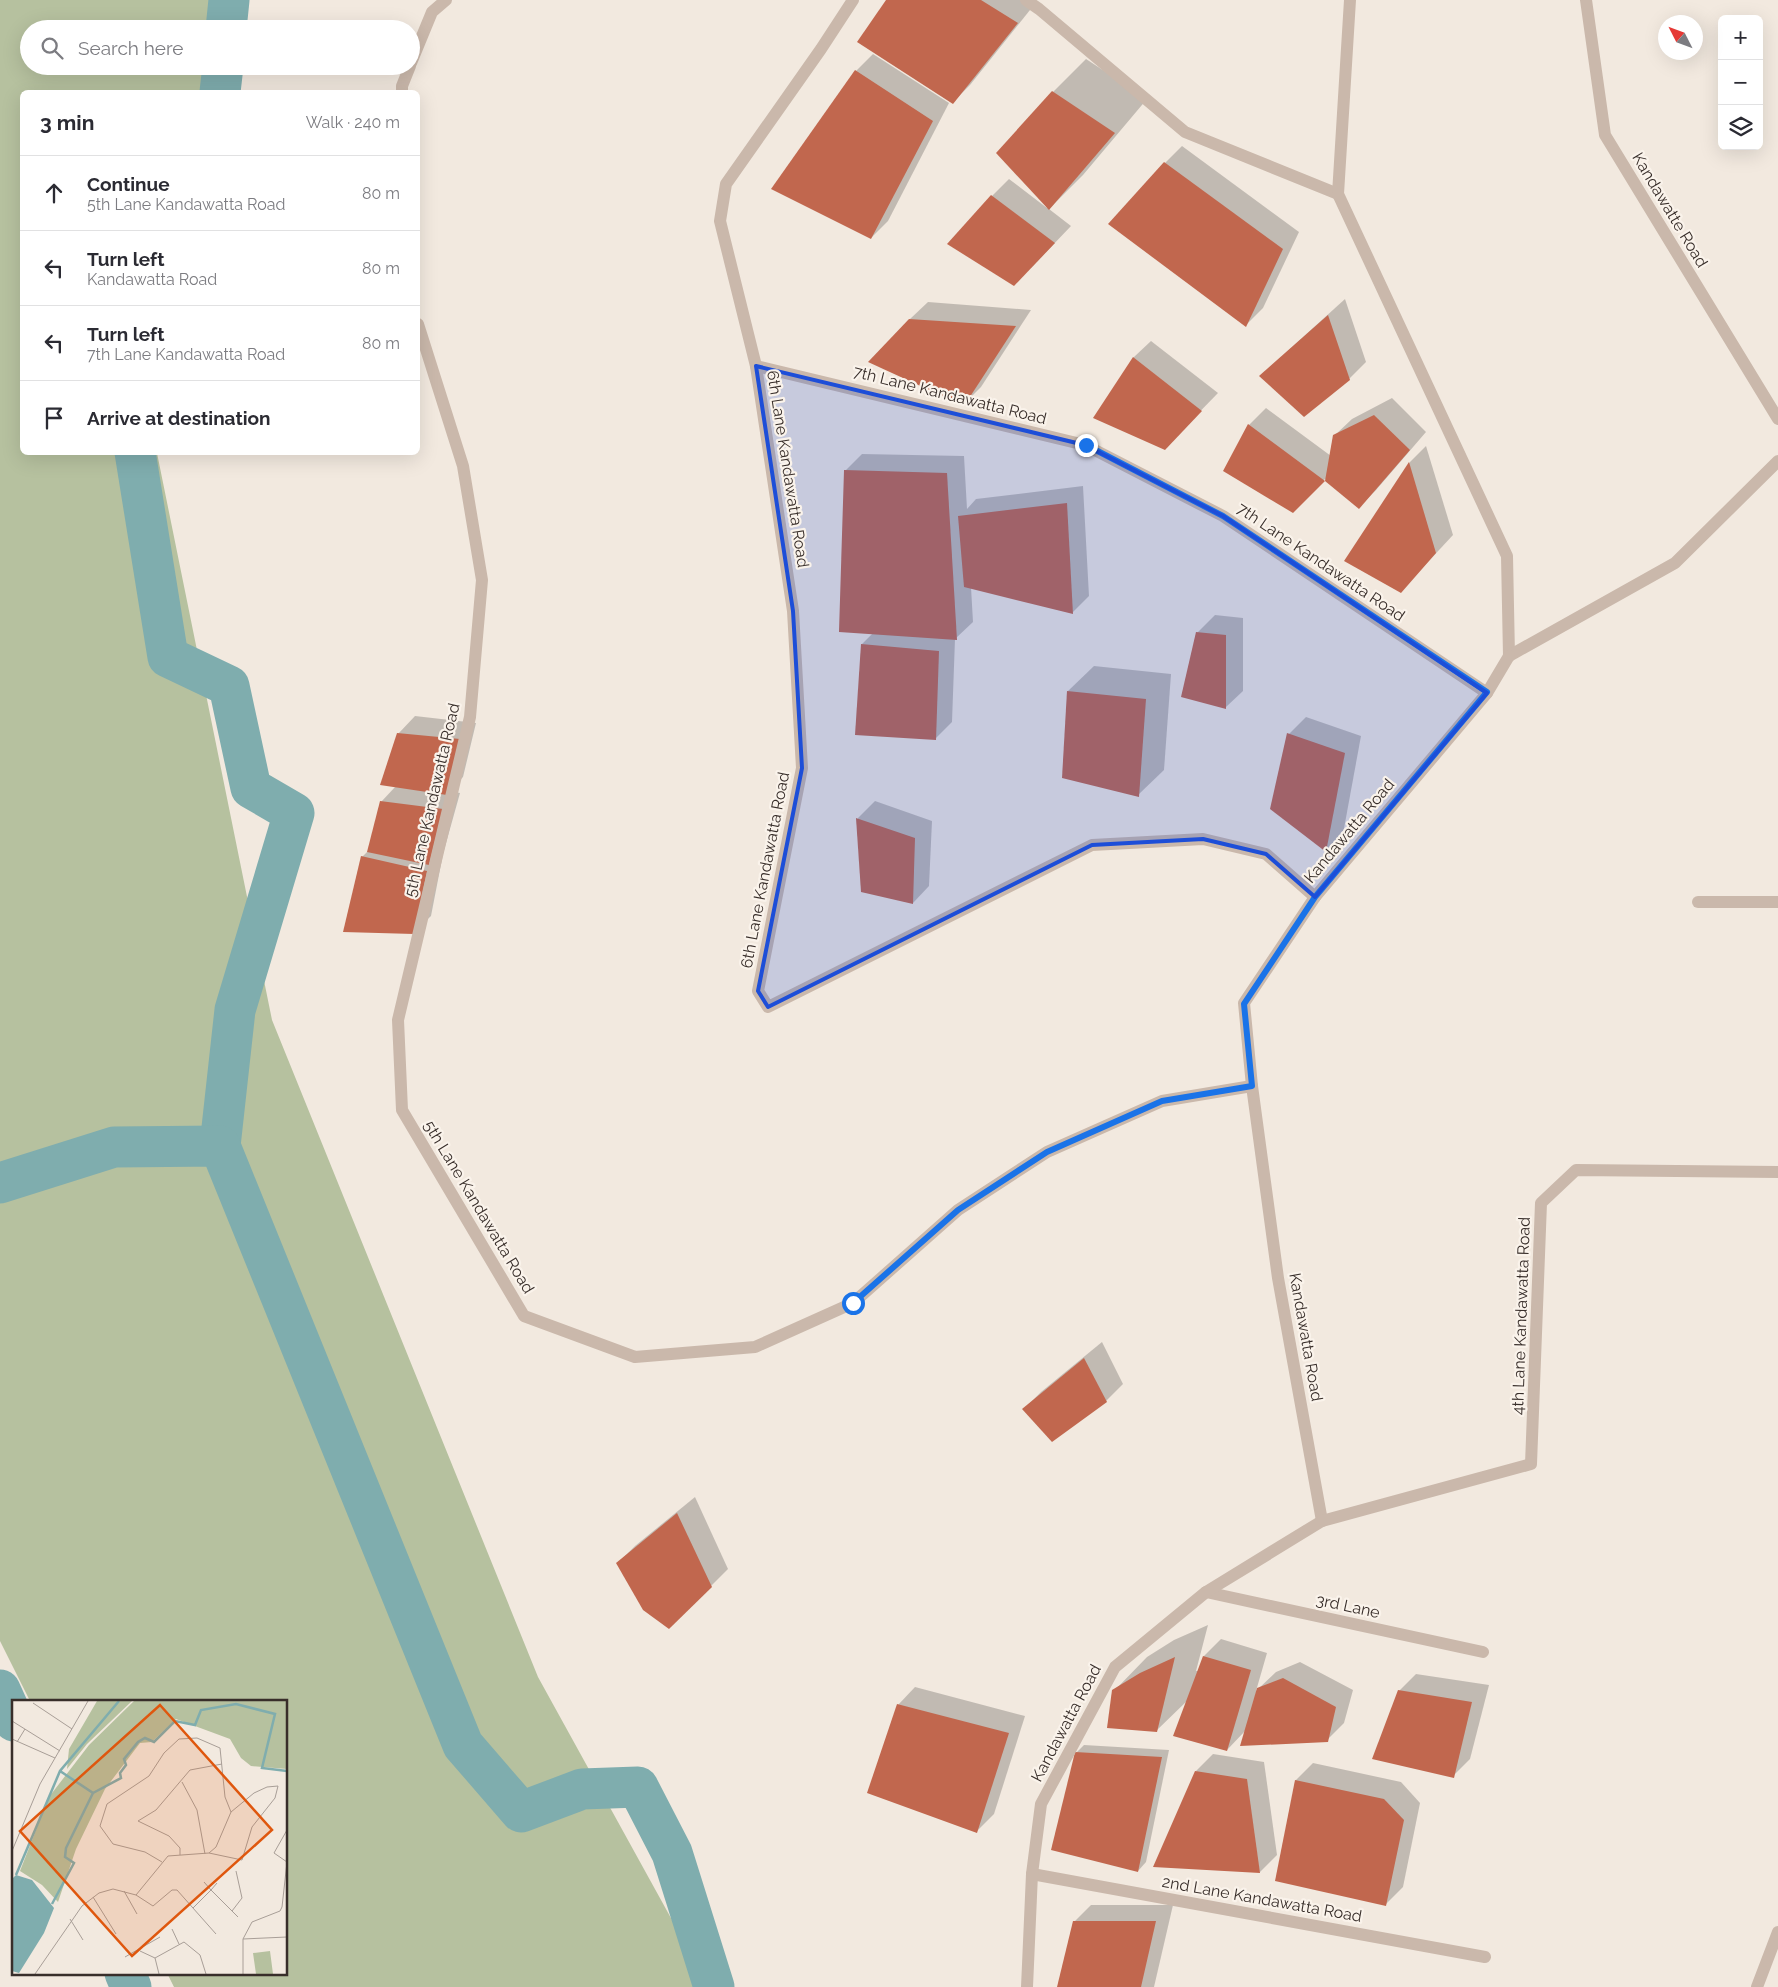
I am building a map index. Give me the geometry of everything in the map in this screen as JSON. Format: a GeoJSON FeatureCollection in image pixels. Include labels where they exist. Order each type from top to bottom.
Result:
{"type":"FeatureCollection","features":[{"type":"Feature","properties":{"kind":"street"},"geometry":{"type":"LineString","coordinates":[[420,42],[432,12],[446,0]]}},
{"type":"Feature","properties":{"kind":"street","name":"6th Lane Kandawatta Road"},"geometry":{"type":"LineString","coordinates":[[854,0],[726,184],[720,221],[756,366],[793,611],[802,768],[758,990],[768,1007],[1092,845],[1203,839],[1266,854],[1315,897]]}},
{"type":"Feature","properties":{"kind":"street"},"geometry":{"type":"LineString","coordinates":[[1026,0],[1039,8],[1185,132],[1338,194]]}},
{"type":"Feature","properties":{"kind":"street"},"geometry":{"type":"LineString","coordinates":[[1350,0],[1338,194],[1507,556],[1509,656],[1675,563],[1778,461]]}},
{"type":"Feature","properties":{"kind":"street","name":"Kandawatte Road"},"geometry":{"type":"LineString","coordinates":[[1586,0],[1605,135],[1778,419]]}},
{"type":"Feature","properties":{"kind":"street"},"geometry":{"type":"LineString","coordinates":[[402,90],[407,75]]}},
{"type":"Feature","properties":{"kind":"street","name":"5th Lane Kandawatta Road"},"geometry":{"type":"LineString","coordinates":[[420,330],[462,466],[482,580],[470,717],[398,1020],[402,1110],[524,1316],[635,1357],[754,1347],[853,1303],[958,1210],[1047,1152],[1162,1101],[1252,1086]]}},
{"type":"Feature","properties":{"kind":"street","name":"7th Lane Kandawatta Road"},"geometry":{"type":"LineString","coordinates":[[756,366],[1086,445],[1223,516],[1487,692]]}},
{"type":"Feature","properties":{"kind":"street","name":"Kandawatta Road"},"geometry":{"type":"LineString","coordinates":[[1027,1987],[1032,1874],[1040,1804],[1115,1666],[1206,1592],[1322,1521],[1278,1278],[1252,1086],[1244,1004],[1315,897],[1487,692],[1509,656]]}},
{"type":"Feature","properties":{"kind":"street"},"geometry":{"type":"LineString","coordinates":[[1698,902],[1778,902]]}},
{"type":"Feature","properties":{"kind":"street","name":"4th Lane Kandawatta Road"},"geometry":{"type":"LineString","coordinates":[[1322,1521],[1531,1464],[1541,1204],[1576,1170],[1778,1172]]}},
{"type":"Feature","properties":{"kind":"street","name":"3rd Lane"},"geometry":{"type":"LineString","coordinates":[[1206,1592],[1483,1652]]}},
{"type":"Feature","properties":{"kind":"street","name":"2nd Lane Kandawatta Road"},"geometry":{"type":"LineString","coordinates":[[1032,1874],[1485,1957]]}},
{"type":"Feature","properties":{"kind":"street"},"geometry":{"type":"LineString","coordinates":[[1757,1987],[1778,1932]]}},
{"type":"Feature","properties":{"kind":"highlighted area"},"geometry":{"type":"Polygon","coordinates":[[[756,366],[1085,445],[1223,516],[1487,693],[1315,897],[1266,854],[1203,839],[1092,845],[768,1007],[758,991],[802,768],[793,611],[756,366]]]}},
{"type":"Feature","properties":{"kind":"green space"},"geometry":{"type":"Polygon","coordinates":[[[0,0],[214,0],[211,20],[20,20],[20,75],[213,75],[215,90],[20,90],[20,455],[157,455],[272,1020],[538,1677],[709,1987],[174,1987],[168,1974],[288,1974],[288,1700],[30,1700],[0,1641],[0,0]]]}},
{"type":"Feature","properties":{"kind":"building"},"geometry":{"type":"Polygon","coordinates":[[[886,0],[981,0],[1018,23],[953,104],[857,42],[886,0]]]}},
{"type":"Feature","properties":{"kind":"building"},"geometry":{"type":"Polygon","coordinates":[[[855,70],[933,121],[871,239],[771,189],[855,70]]]}},
{"type":"Feature","properties":{"kind":"building"},"geometry":{"type":"Polygon","coordinates":[[[1052,91],[1115,133],[1049,210],[996,153],[1052,91]]]}},
{"type":"Feature","properties":{"kind":"building"},"geometry":{"type":"Polygon","coordinates":[[[1164,162],[1283,249],[1246,327],[1108,224],[1164,162]]]}},
{"type":"Feature","properties":{"kind":"building"},"geometry":{"type":"Polygon","coordinates":[[[991,195],[1055,243],[1014,286],[947,244],[991,195]]]}},
{"type":"Feature","properties":{"kind":"building"},"geometry":{"type":"Polygon","coordinates":[[[1328,315],[1350,380],[1304,417],[1259,376],[1328,315]]]}},
{"type":"Feature","properties":{"kind":"building"},"geometry":{"type":"Polygon","coordinates":[[[909,319],[1016,326],[964,406],[868,362],[909,319]]]}},
{"type":"Feature","properties":{"kind":"building"},"geometry":{"type":"Polygon","coordinates":[[[1133,357],[1202,411],[1165,450],[1093,418],[1133,357]]]}},
{"type":"Feature","properties":{"kind":"building"},"geometry":{"type":"Polygon","coordinates":[[[1374,415],[1410,450],[1359,509],[1325,481],[1333,435],[1374,415]]]}},
{"type":"Feature","properties":{"kind":"building"},"geometry":{"type":"Polygon","coordinates":[[[1248,424],[1325,481],[1293,513],[1223,471],[1248,424]]]}},
{"type":"Feature","properties":{"kind":"building"},"geometry":{"type":"Polygon","coordinates":[[[1409,462],[1436,553],[1401,593],[1344,561],[1409,462]]]}},
{"type":"Feature","properties":{"kind":"building"},"geometry":{"type":"Polygon","coordinates":[[[844,470],[947,473],[957,640],[839,632],[844,470]]]}},
{"type":"Feature","properties":{"kind":"building"},"geometry":{"type":"Polygon","coordinates":[[[1067,503],[1073,614],[964,587],[958,516],[1067,503]]]}},
{"type":"Feature","properties":{"kind":"building"},"geometry":{"type":"Polygon","coordinates":[[[1196,632],[1226,635],[1226,709],[1181,697],[1196,632]]]}},
{"type":"Feature","properties":{"kind":"building"},"geometry":{"type":"Polygon","coordinates":[[[861,644],[939,651],[936,740],[855,735],[861,644]]]}},
{"type":"Feature","properties":{"kind":"building"},"geometry":{"type":"Polygon","coordinates":[[[1067,691],[1146,699],[1139,797],[1062,778],[1067,691]]]}},
{"type":"Feature","properties":{"kind":"building"},"geometry":{"type":"Polygon","coordinates":[[[397,733],[460,739],[447,795],[380,785],[397,733]]]}},
{"type":"Feature","properties":{"kind":"building"},"geometry":{"type":"Polygon","coordinates":[[[1287,733],[1345,753],[1326,852],[1270,809],[1287,733]]]}},
{"type":"Feature","properties":{"kind":"building"},"geometry":{"type":"Polygon","coordinates":[[[380,801],[443,809],[429,865],[367,852],[380,801]]]}},
{"type":"Feature","properties":{"kind":"building"},"geometry":{"type":"Polygon","coordinates":[[[856,818],[915,838],[913,904],[861,892],[856,818]]]}},
{"type":"Feature","properties":{"kind":"building"},"geometry":{"type":"Polygon","coordinates":[[[361,856],[427,871],[414,934],[343,932],[361,856]]]}},
{"type":"Feature","properties":{"kind":"building"},"geometry":{"type":"Polygon","coordinates":[[[1084,1358],[1107,1402],[1052,1442],[1022,1409],[1084,1358]]]}},
{"type":"Feature","properties":{"kind":"building"},"geometry":{"type":"Polygon","coordinates":[[[677,1513],[712,1587],[669,1629],[643,1610],[616,1563],[677,1513]]]}},
{"type":"Feature","properties":{"kind":"building"},"geometry":{"type":"Polygon","coordinates":[[[1203,1656],[1251,1670],[1227,1751],[1173,1736],[1203,1656]]]}},
{"type":"Feature","properties":{"kind":"building"},"geometry":{"type":"Polygon","coordinates":[[[1175,1657],[1157,1732],[1107,1728],[1112,1690],[1140,1673],[1175,1657]]]}},
{"type":"Feature","properties":{"kind":"building"},"geometry":{"type":"Polygon","coordinates":[[[1283,1678],[1336,1707],[1328,1742],[1240,1746],[1257,1688],[1283,1678]]]}},
{"type":"Feature","properties":{"kind":"building"},"geometry":{"type":"Polygon","coordinates":[[[1398,1690],[1472,1702],[1454,1778],[1372,1759],[1398,1690]]]}},
{"type":"Feature","properties":{"kind":"building"},"geometry":{"type":"Polygon","coordinates":[[[897,1704],[1009,1733],[977,1833],[867,1793],[897,1704]]]}},
{"type":"Feature","properties":{"kind":"building"},"geometry":{"type":"Polygon","coordinates":[[[1075,1752],[1162,1757],[1138,1872],[1051,1850],[1075,1752]]]}},
{"type":"Feature","properties":{"kind":"building"},"geometry":{"type":"Polygon","coordinates":[[[1195,1771],[1247,1779],[1260,1873],[1153,1867],[1195,1771]]]}},
{"type":"Feature","properties":{"kind":"building"},"geometry":{"type":"Polygon","coordinates":[[[1295,1780],[1384,1799],[1404,1820],[1386,1906],[1275,1881],[1295,1780]]]}},
{"type":"Feature","properties":{"kind":"building"},"geometry":{"type":"Polygon","coordinates":[[[1073,1921],[1156,1921],[1141,1987],[1057,1987],[1073,1921]]]}},
{"type":"Feature","properties":{"kind":"waterway"},"geometry":{"type":"LineString","coordinates":[[227,20],[229,0]]}},
{"type":"Feature","properties":{"kind":"waterway"},"geometry":{"type":"LineString","coordinates":[[220,90],[222,75]]}},
{"type":"Feature","properties":{"kind":"waterway"},"geometry":{"type":"LineString","coordinates":[[135,455],[168,657],[229,686],[251,788],[294,813],[235,1010],[220,1146]]}},
{"type":"Feature","properties":{"kind":"waterway"},"geometry":{"type":"LineString","coordinates":[[0,1183],[114,1147],[220,1146],[463,1745],[521,1812],[582,1789],[638,1787],[672,1853],[714,1987]]}},
{"type":"Feature","properties":{"kind":"waterway"},"geometry":{"type":"LineString","coordinates":[[0,1690],[12,1717]]}},
{"type":"Feature","properties":{"kind":"waterway"},"geometry":{"type":"LineString","coordinates":[[125,1974],[131,1987]]}},
{"type":"Feature","properties":{"kind":"route"},"geometry":{"type":"LineString","coordinates":[[853,1303],[958,1210],[1047,1152],[1162,1101],[1252,1086],[1244,1004],[1315,897],[1487,692],[1223,516],[1086,445]]}}]}
